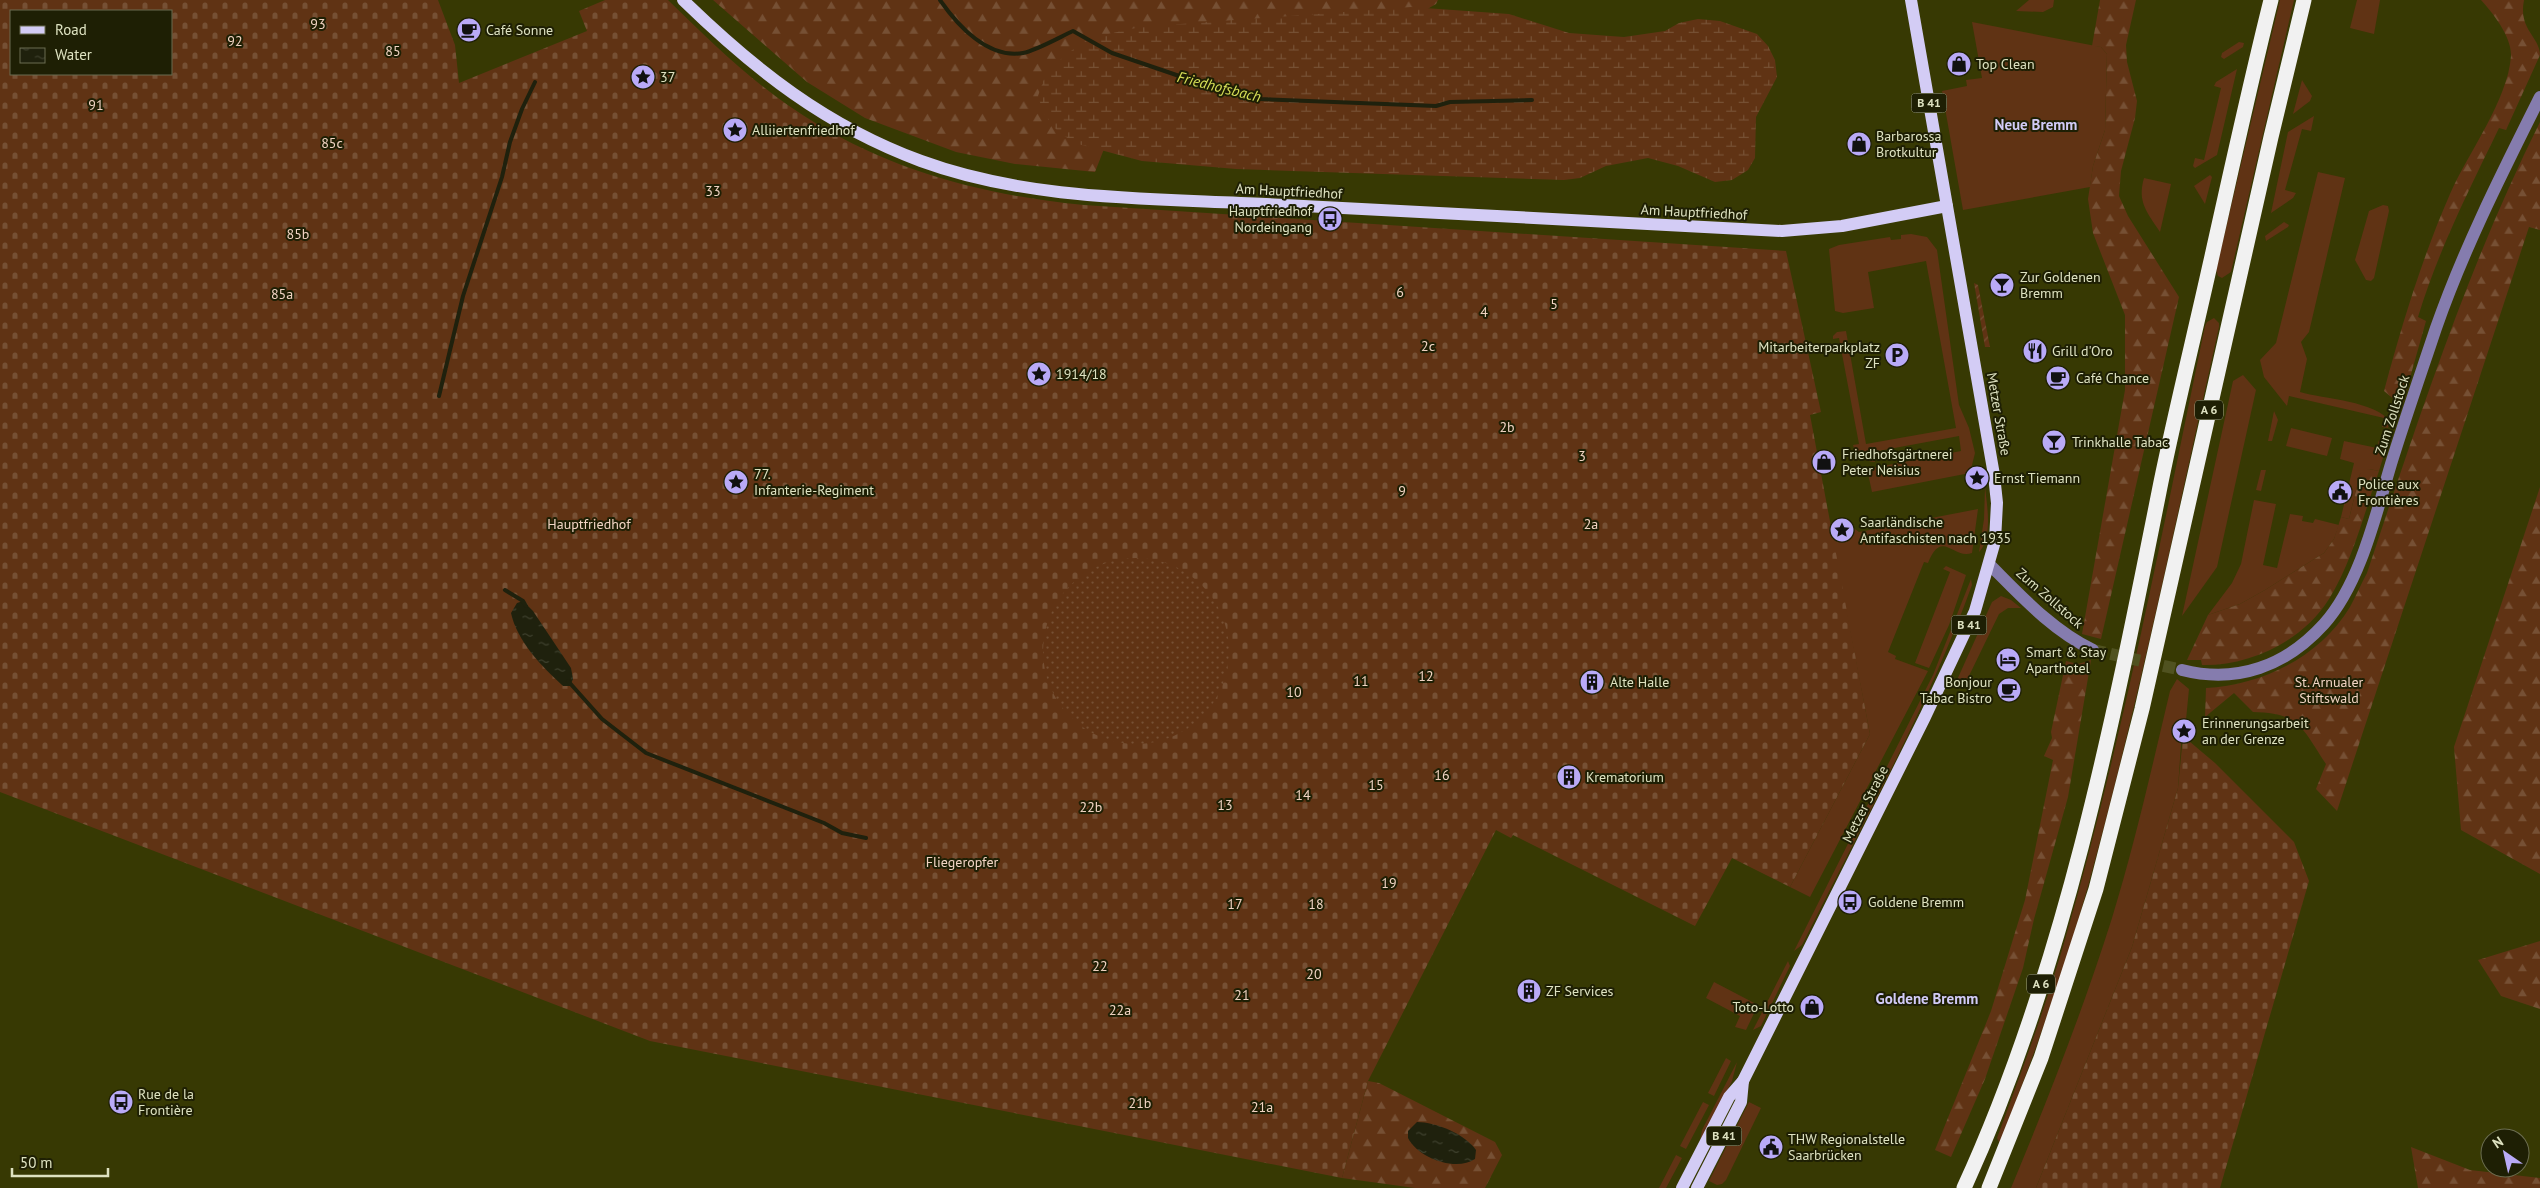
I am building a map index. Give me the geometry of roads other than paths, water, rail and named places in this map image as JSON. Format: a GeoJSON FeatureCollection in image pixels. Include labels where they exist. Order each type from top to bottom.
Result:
{"type":"FeatureCollection","features":[{"type":"Feature","properties":{"kind":"highway","name":"A 6"},"geometry":{"type":"LineString","coordinates":[[1964,1188],[2027,1027],[2056,936],[2073,874],[2116,697],[2235,147],[2271,0]]}},
{"type":"Feature","properties":{"kind":"highway","name":"A 6"},"geometry":{"type":"LineString","coordinates":[[1989,1188],[2047,1042],[2096,889],[2142,709],[2271,137],[2304,0]]}},
{"type":"Feature","properties":{"kind":"main road","name":"Am Hauptfriedhof"},"geometry":{"type":"LineString","coordinates":[[683,0],[778,85],[858,134],[950,170],[1013,185],[1133,197],[1782,231],[1834,227],[1947,206]]}},
{"type":"Feature","properties":{"kind":"main road","name":"Metzer Straße"},"geometry":{"type":"LineString","coordinates":[[1682,1188],[1729,1097],[1743,1081],[1943,682],[1975,611],[1990,565],[1996,528],[1996,490],[1911,0]]}},
{"type":"Feature","properties":{"kind":"main road","name":"Metzer Straße"},"geometry":{"type":"LineString","coordinates":[[1697,1188],[1741,1102],[1743,1081]]}},
{"type":"Feature","properties":{"kind":"street","name":"Zum Zollstock"},"geometry":{"type":"LineString","coordinates":[[2182,670],[2220,676],[2246,674],[2261,668],[2279,659],[2308,639],[2325,623],[2340,600],[2356,568],[2373,523],[2412,399],[2453,284],[2497,182],[2540,98]]}},
{"type":"Feature","properties":{"kind":"street","name":"Zum Zollstock"},"geometry":{"type":"LineString","coordinates":[[1990,565],[2051,623],[2078,643],[2093,650]]}},
{"type":"Feature","properties":{"kind":"water"},"geometry":{"type":"Polygon","coordinates":[[[523,601],[533,611],[571,668],[573,679],[570,686],[563,686],[547,671],[531,653],[519,634],[511,613],[517,603],[523,601]]]}},
{"type":"Feature","properties":{"kind":"water"},"geometry":{"type":"Polygon","coordinates":[[[1417,1122],[1433,1124],[1458,1134],[1476,1150],[1475,1159],[1467,1163],[1448,1163],[1438,1161],[1420,1152],[1408,1138],[1408,1131],[1417,1122]]]}},
{"type":"Feature","properties":{"kind":"waterway","name":"Friedhofsbach"},"geometry":{"type":"LineString","coordinates":[[940,0],[975,39],[998,51],[1010,54],[1028,52],[1073,31],[1112,53],[1229,93],[1259,99],[1436,106],[1450,102],[1532,100]]}},
{"type":"Feature","properties":{"kind":"waterway"},"geometry":{"type":"LineString","coordinates":[[439,396],[463,296],[502,177],[510,142],[522,109],[535,82]]}},
{"type":"Feature","properties":{"kind":"waterway"},"geometry":{"type":"LineString","coordinates":[[505,590],[523,601],[526,606]]}},
{"type":"Feature","properties":{"kind":"waterway"},"geometry":{"type":"LineString","coordinates":[[568,681],[602,719],[646,753],[824,823],[842,833],[866,838]]}},
{"type":"Feature","properties":{"kind":"tunnel"},"geometry":{"type":"LineString","coordinates":[[2093,650],[2182,670]]}},
{"type":"Feature","properties":{"kind":"place","name":"Café Sonne"},"geometry":{"type":"Point","coordinates":[469,30]}},
{"type":"Feature","properties":{"kind":"place","name":"Top Clean"},"geometry":{"type":"Point","coordinates":[1959,64]}},
{"type":"Feature","properties":{"kind":"place","name":"37"},"geometry":{"type":"Point","coordinates":[643,77]}},
{"type":"Feature","properties":{"kind":"place","name":"Alliiertenfriedhof"},"geometry":{"type":"Point","coordinates":[735,130]}},
{"type":"Feature","properties":{"kind":"place","name":"Barbarossa Brotkultur"},"geometry":{"type":"Point","coordinates":[1859,144]}},
{"type":"Feature","properties":{"kind":"place","name":"Hauptfriedhof Nordeingang"},"geometry":{"type":"Point","coordinates":[1330,219]}},
{"type":"Feature","properties":{"kind":"place","name":"Zur Goldenen Bremm"},"geometry":{"type":"Point","coordinates":[2002,285]}},
{"type":"Feature","properties":{"kind":"place","name":"Grill d'Oro"},"geometry":{"type":"Point","coordinates":[2035,351]}},
{"type":"Feature","properties":{"kind":"place","name":"Mitarbeiterparkplatz ZF"},"geometry":{"type":"Point","coordinates":[1897,355]}},
{"type":"Feature","properties":{"kind":"place","name":"1914/18"},"geometry":{"type":"Point","coordinates":[1039,374]}},
{"type":"Feature","properties":{"kind":"place","name":"Café Chance"},"geometry":{"type":"Point","coordinates":[2058,378]}},
{"type":"Feature","properties":{"kind":"place","name":"Trinkhalle Tabac"},"geometry":{"type":"Point","coordinates":[2054,442]}},
{"type":"Feature","properties":{"kind":"place","name":"Friedhofsgärtnerei Peter Neisius"},"geometry":{"type":"Point","coordinates":[1824,462]}},
{"type":"Feature","properties":{"kind":"place","name":"Ernst Tiemann"},"geometry":{"type":"Point","coordinates":[1977,478]}},
{"type":"Feature","properties":{"kind":"place","name":"77. Infanterie-Regiment"},"geometry":{"type":"Point","coordinates":[736,482]}},
{"type":"Feature","properties":{"kind":"place","name":"Police aux Frontières"},"geometry":{"type":"Point","coordinates":[2340,492]}},
{"type":"Feature","properties":{"kind":"place","name":"Saarländische Antifaschisten nach 1935"},"geometry":{"type":"Point","coordinates":[1842,530]}},
{"type":"Feature","properties":{"kind":"place","name":"Smart & Stay Aparthotel"},"geometry":{"type":"Point","coordinates":[2008,660]}},
{"type":"Feature","properties":{"kind":"place","name":"Alte Halle"},"geometry":{"type":"Point","coordinates":[1592,682]}},
{"type":"Feature","properties":{"kind":"place","name":"Bonjour Tabac Bistro"},"geometry":{"type":"Point","coordinates":[2009,690]}},
{"type":"Feature","properties":{"kind":"place","name":"Erinnerungsarbeit an der Grenze"},"geometry":{"type":"Point","coordinates":[2184,731]}},
{"type":"Feature","properties":{"kind":"place","name":"Krematorium"},"geometry":{"type":"Point","coordinates":[1569,777]}},
{"type":"Feature","properties":{"kind":"place","name":"Goldene Bremm"},"geometry":{"type":"Point","coordinates":[1850,902]}},
{"type":"Feature","properties":{"kind":"place","name":"ZF Services"},"geometry":{"type":"Point","coordinates":[1529,991]}},
{"type":"Feature","properties":{"kind":"place","name":"Toto-Lotto"},"geometry":{"type":"Point","coordinates":[1812,1007]}},
{"type":"Feature","properties":{"kind":"place","name":"Rue de la Frontière"},"geometry":{"type":"Point","coordinates":[121,1102]}},
{"type":"Feature","properties":{"kind":"place","name":"THW Regionalstelle Saarbrücken"},"geometry":{"type":"Point","coordinates":[1771,1147]}},
{"type":"Feature","properties":{"kind":"district","name":"Neue Bremm"},"geometry":{"type":"Point","coordinates":[2036,125]}},
{"type":"Feature","properties":{"kind":"district","name":"Goldene Bremm"},"geometry":{"type":"Point","coordinates":[1927,999]}},
{"type":"Feature","properties":{"kind":"park label","name":"93"},"geometry":{"type":"Point","coordinates":[318,24]}},
{"type":"Feature","properties":{"kind":"park label","name":"92"},"geometry":{"type":"Point","coordinates":[235,41]}},
{"type":"Feature","properties":{"kind":"park label","name":"85"},"geometry":{"type":"Point","coordinates":[393,51]}},
{"type":"Feature","properties":{"kind":"park label","name":"91"},"geometry":{"type":"Point","coordinates":[96,105]}},
{"type":"Feature","properties":{"kind":"park label","name":"85c"},"geometry":{"type":"Point","coordinates":[332,143]}},
{"type":"Feature","properties":{"kind":"park label","name":"33"},"geometry":{"type":"Point","coordinates":[713,191]}},
{"type":"Feature","properties":{"kind":"park label","name":"85b"},"geometry":{"type":"Point","coordinates":[298,234]}},
{"type":"Feature","properties":{"kind":"park label","name":"6"},"geometry":{"type":"Point","coordinates":[1400,292]}},
{"type":"Feature","properties":{"kind":"park label","name":"85a"},"geometry":{"type":"Point","coordinates":[282,294]}},
{"type":"Feature","properties":{"kind":"park label","name":"5"},"geometry":{"type":"Point","coordinates":[1554,304]}},
{"type":"Feature","properties":{"kind":"park label","name":"4"},"geometry":{"type":"Point","coordinates":[1484,312]}},
{"type":"Feature","properties":{"kind":"park label","name":"2c"},"geometry":{"type":"Point","coordinates":[1428,346]}},
{"type":"Feature","properties":{"kind":"park label","name":"2b"},"geometry":{"type":"Point","coordinates":[1507,427]}},
{"type":"Feature","properties":{"kind":"park label","name":"3"},"geometry":{"type":"Point","coordinates":[1582,456]}},
{"type":"Feature","properties":{"kind":"park label","name":"9"},"geometry":{"type":"Point","coordinates":[1402,491]}},
{"type":"Feature","properties":{"kind":"park label","name":"Hauptfriedhof"},"geometry":{"type":"Point","coordinates":[589,524]}},
{"type":"Feature","properties":{"kind":"park label","name":"2a"},"geometry":{"type":"Point","coordinates":[1591,524]}},
{"type":"Feature","properties":{"kind":"park label","name":"12"},"geometry":{"type":"Point","coordinates":[1426,676]}},
{"type":"Feature","properties":{"kind":"park label","name":"11"},"geometry":{"type":"Point","coordinates":[1361,681]}},
{"type":"Feature","properties":{"kind":"park label","name":"St. Arnualer Stiftswald"},"geometry":{"type":"Point","coordinates":[2329,690]}},
{"type":"Feature","properties":{"kind":"park label","name":"10"},"geometry":{"type":"Point","coordinates":[1294,692]}},
{"type":"Feature","properties":{"kind":"park label","name":"16"},"geometry":{"type":"Point","coordinates":[1442,775]}},
{"type":"Feature","properties":{"kind":"park label","name":"15"},"geometry":{"type":"Point","coordinates":[1376,785]}},
{"type":"Feature","properties":{"kind":"park label","name":"14"},"geometry":{"type":"Point","coordinates":[1303,795]}},
{"type":"Feature","properties":{"kind":"park label","name":"13"},"geometry":{"type":"Point","coordinates":[1225,805]}},
{"type":"Feature","properties":{"kind":"park label","name":"22b"},"geometry":{"type":"Point","coordinates":[1091,807]}},
{"type":"Feature","properties":{"kind":"park label","name":"Fliegeropfer"},"geometry":{"type":"Point","coordinates":[962,862]}},
{"type":"Feature","properties":{"kind":"park label","name":"19"},"geometry":{"type":"Point","coordinates":[1389,883]}},
{"type":"Feature","properties":{"kind":"park label","name":"17"},"geometry":{"type":"Point","coordinates":[1235,904]}},
{"type":"Feature","properties":{"kind":"park label","name":"18"},"geometry":{"type":"Point","coordinates":[1316,904]}},
{"type":"Feature","properties":{"kind":"park label","name":"22"},"geometry":{"type":"Point","coordinates":[1100,966]}},
{"type":"Feature","properties":{"kind":"park label","name":"20"},"geometry":{"type":"Point","coordinates":[1314,974]}},
{"type":"Feature","properties":{"kind":"park label","name":"21"},"geometry":{"type":"Point","coordinates":[1242,995]}},
{"type":"Feature","properties":{"kind":"park label","name":"22a"},"geometry":{"type":"Point","coordinates":[1120,1010]}},
{"type":"Feature","properties":{"kind":"park label","name":"21b"},"geometry":{"type":"Point","coordinates":[1140,1103]}},
{"type":"Feature","properties":{"kind":"park label","name":"21a"},"geometry":{"type":"Point","coordinates":[1262,1107]}}]}
